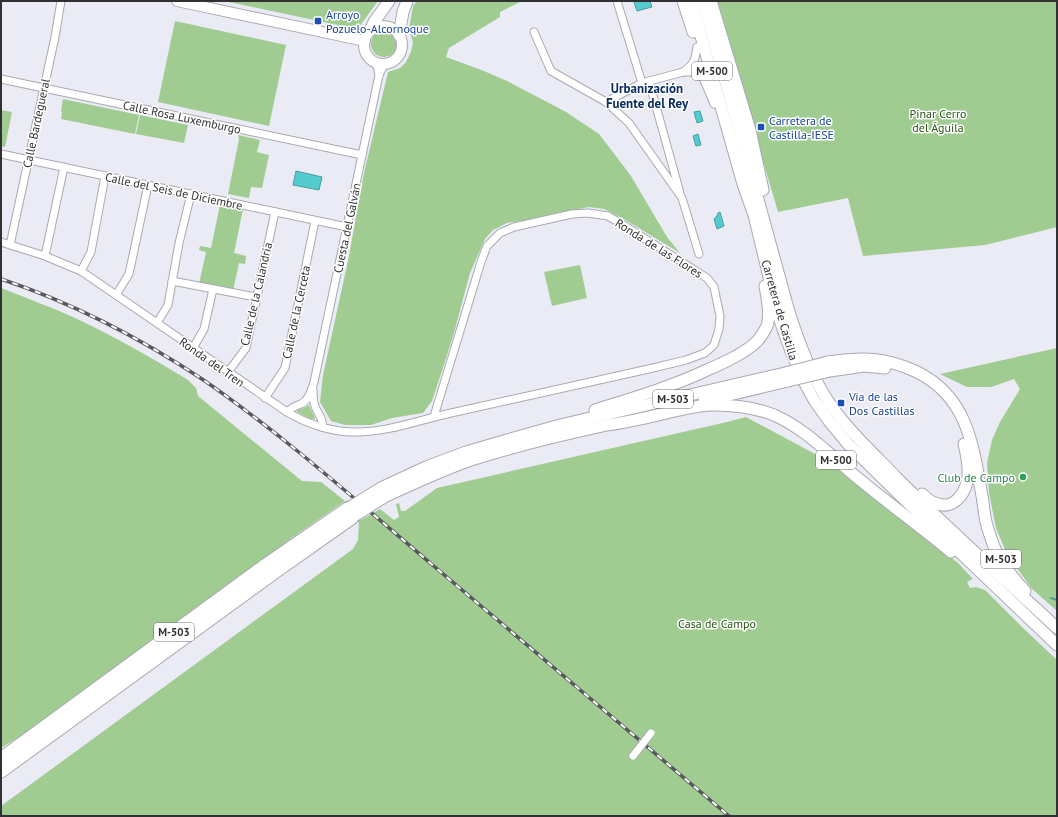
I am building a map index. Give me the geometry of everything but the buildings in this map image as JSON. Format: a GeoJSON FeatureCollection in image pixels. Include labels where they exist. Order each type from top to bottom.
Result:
{"type":"FeatureCollection","features":[{"type":"Feature","properties":{"kind":"highway"},"geometry":{"type":"LineString","coordinates":[[367,36],[374,22],[389,1]]}},
{"type":"Feature","properties":{"kind":"highway"},"geometry":{"type":"LineString","coordinates":[[399,35],[403,12],[408,1]]}},
{"type":"Feature","properties":{"kind":"highway","name":"M-500"},"geometry":{"type":"LineString","coordinates":[[683,1],[714,104],[721,123],[731,142]]}},
{"type":"Feature","properties":{"kind":"highway","name":"Carretera de Castilla"},"geometry":{"type":"LineString","coordinates":[[691,1],[743,184],[754,215],[778,314],[801,376],[814,400],[848,444],[1057,644]]}},
{"type":"Feature","properties":{"kind":"highway","name":"Carretera de Castilla"},"geometry":{"type":"LineString","coordinates":[[702,1],[789,312],[812,373],[823,393],[838,415],[854,434],[910,491],[1057,628]]}},
{"type":"Feature","properties":{"kind":"highway","name":"M-500"},"geometry":{"type":"LineString","coordinates":[[711,1],[753,140],[779,273]]}},
{"type":"Feature","properties":{"kind":"highway"},"geometry":{"type":"LineString","coordinates":[[560,425],[582,415],[666,387],[726,362],[754,344],[762,334],[767,324],[767,297],[743,184]]}},
{"type":"Feature","properties":{"kind":"highway","name":"M-503"},"geometry":{"type":"LineString","coordinates":[[1,759],[266,565],[426,467],[466,452],[560,425],[786,377],[829,367],[848,359],[863,358],[883,360],[903,366],[923,375],[947,394],[964,420],[969,433],[987,527],[998,556],[1021,587],[1057,624]]}},
{"type":"Feature","properties":{"kind":"highway","name":"M-500"},"geometry":{"type":"LineString","coordinates":[[829,367],[882,367],[902,372],[920,380],[932,389],[950,410],[962,436],[968,466],[968,482],[963,493],[956,502],[947,505],[938,504],[924,496],[874,447],[854,434]]}},
{"type":"Feature","properties":{"kind":"highway","name":"M-503"},"geometry":{"type":"LineString","coordinates":[[384,492],[470,461],[510,449],[607,425],[621,420],[760,388],[786,377]]}},
{"type":"Feature","properties":{"kind":"highway","name":"M-500"},"geometry":{"type":"LineString","coordinates":[[607,425],[692,407],[713,405],[754,409],[773,415],[797,428],[817,443],[860,480],[957,557],[1004,599],[1027,616]]}},
{"type":"Feature","properties":{"kind":"highway","name":"M-503"},"geometry":{"type":"LineString","coordinates":[[1,771],[276,571],[351,512]]}},
{"type":"Feature","properties":{"kind":"main road"},"geometry":{"type":"LineString","coordinates":[[177,1],[367,36]]}},
{"type":"Feature","properties":{"kind":"main road"},"geometry":{"type":"LineString","coordinates":[[386,26],[396,31],[399,35],[402,40],[401,52],[395,59],[390,62],[380,63],[369,57],[365,47],[367,36],[375,28],[386,26]]}},
{"type":"Feature","properties":{"kind":"street","name":"Calle Bardegueral"},"geometry":{"type":"LineString","coordinates":[[10,245],[61,1]]}},
{"type":"Feature","properties":{"kind":"street"},"geometry":{"type":"LineString","coordinates":[[617,1],[645,82],[699,254]]}},
{"type":"Feature","properties":{"kind":"street"},"geometry":{"type":"LineString","coordinates":[[534,32],[551,71],[606,102],[629,123],[682,198]]}},
{"type":"Feature","properties":{"kind":"street"},"geometry":{"type":"LineString","coordinates":[[683,72],[692,65],[696,59],[697,47]]}},
{"type":"Feature","properties":{"kind":"street"},"geometry":{"type":"LineString","coordinates":[[374,61],[379,75]]}},
{"type":"Feature","properties":{"kind":"street","name":"Cuesta del Galván"},"geometry":{"type":"LineString","coordinates":[[286,412],[308,398],[314,382],[379,75],[385,63]]}},
{"type":"Feature","properties":{"kind":"street"},"geometry":{"type":"LineString","coordinates":[[606,102],[645,82],[683,72],[695,72],[703,78],[714,104]]}},
{"type":"Feature","properties":{"kind":"street","name":"Calle Rosa Luxemburgo"},"geometry":{"type":"LineString","coordinates":[[1,79],[362,155]]}},
{"type":"Feature","properties":{"kind":"street","name":"Calle del Seis de Diciembre"},"geometry":{"type":"LineString","coordinates":[[1,154],[347,228]]}},
{"type":"Feature","properties":{"kind":"street"},"geometry":{"type":"LineString","coordinates":[[44,256],[64,167]]}},
{"type":"Feature","properties":{"kind":"street"},"geometry":{"type":"LineString","coordinates":[[81,271],[91,252],[106,176]]}},
{"type":"Feature","properties":{"kind":"street"},"geometry":{"type":"LineString","coordinates":[[116,295],[129,274],[148,185]]}},
{"type":"Feature","properties":{"kind":"street"},"geometry":{"type":"LineString","coordinates":[[157,323],[168,305],[179,243],[191,194]]}},
{"type":"Feature","properties":{"kind":"street","name":"Calle de la Calandria"},"geometry":{"type":"LineString","coordinates":[[228,372],[246,348],[275,212]]}},
{"type":"Feature","properties":{"kind":"street","name":"Ronda de las Flores"},"geometry":{"type":"LineString","coordinates":[[588,213],[608,216],[707,278],[714,287],[720,316],[719,329],[714,345],[704,353],[686,360],[653,368],[436,416],[435,413],[481,262],[487,246],[500,233],[514,227],[572,214],[588,213]]}},
{"type":"Feature","properties":{"kind":"street","name":"Calle de la Cerceta"},"geometry":{"type":"LineString","coordinates":[[265,398],[285,368],[315,221]]}},
{"type":"Feature","properties":{"kind":"street","name":"Ronda del Tren"},"geometry":{"type":"LineString","coordinates":[[1,242],[44,256],[81,271],[265,398],[302,421],[348,432],[378,431],[436,416]]}},
{"type":"Feature","properties":{"kind":"street"},"geometry":{"type":"LineString","coordinates":[[172,280],[256,297]]}},
{"type":"Feature","properties":{"kind":"street"},"geometry":{"type":"LineString","coordinates":[[193,348],[204,329],[213,289]]}},
{"type":"Feature","properties":{"kind":"street","name":"Cuesta del Galván"},"geometry":{"type":"LineString","coordinates":[[314,382],[314,403],[316,411],[322,420],[322,427]]}},
{"type":"Feature","properties":{"kind":"street"},"geometry":{"type":"LineString","coordinates":[[631,758],[651,733]]}},
{"type":"Feature","properties":{"kind":"green space"},"geometry":{"type":"Polygon","coordinates":[[[224,1],[378,1],[356,29],[224,1]]]}},
{"type":"Feature","properties":{"kind":"green space"},"geometry":{"type":"Polygon","coordinates":[[[417,1],[522,1],[500,12],[500,17],[449,48],[446,57],[507,81],[566,112],[599,134],[631,176],[667,237],[680,253],[622,218],[604,209],[589,207],[530,220],[507,223],[493,230],[485,239],[470,273],[454,333],[432,401],[423,413],[392,418],[371,425],[345,425],[331,421],[320,402],[323,375],[348,261],[364,173],[388,72],[400,68],[406,62],[411,52],[413,42],[409,30],[413,6],[417,1]]]}},
{"type":"Feature","properties":{"kind":"green space","name":"Pinar Cerro del Águila"},"geometry":{"type":"Polygon","coordinates":[[[716,1],[1057,1],[1057,227],[985,245],[863,256],[848,198],[778,212],[716,1]]]}},
{"type":"Feature","properties":{"kind":"green space"},"geometry":{"type":"Polygon","coordinates":[[[175,21],[286,45],[269,126],[158,102],[175,21]]]}},
{"type":"Feature","properties":{"kind":"green space"},"geometry":{"type":"Polygon","coordinates":[[[384,31],[393,35],[397,44],[393,53],[384,57],[375,53],[371,44],[375,35],[384,31]]]}},
{"type":"Feature","properties":{"kind":"green space"},"geometry":{"type":"Polygon","coordinates":[[[63,99],[139,115],[135,134],[61,119],[63,99]]]}},
{"type":"Feature","properties":{"kind":"green space"},"geometry":{"type":"Polygon","coordinates":[[[1,110],[12,112],[5,147],[1,146],[1,110]]]}},
{"type":"Feature","properties":{"kind":"green space"},"geometry":{"type":"Polygon","coordinates":[[[140,115],[188,125],[184,143],[136,134],[140,115]]]}},
{"type":"Feature","properties":{"kind":"green space"},"geometry":{"type":"Polygon","coordinates":[[[238,135],[260,140],[257,152],[269,155],[262,188],[251,187],[249,198],[228,194],[239,139],[238,135]]]}},
{"type":"Feature","properties":{"kind":"green space"},"geometry":{"type":"Polygon","coordinates":[[[220,205],[243,209],[234,253],[246,256],[245,264],[239,263],[233,291],[199,284],[206,252],[199,250],[200,246],[211,248],[220,205]]]}},
{"type":"Feature","properties":{"kind":"green space"},"geometry":{"type":"Polygon","coordinates":[[[580,265],[587,298],[552,306],[544,272],[580,265]]]}},
{"type":"Feature","properties":{"kind":"green space"},"geometry":{"type":"Polygon","coordinates":[[[1,288],[90,325],[188,380],[196,388],[198,396],[302,481],[321,482],[345,501],[293,537],[25,733],[1,748],[1,288]]]}},
{"type":"Feature","properties":{"kind":"green space","name":"Club de Campo"},"geometry":{"type":"Polygon","coordinates":[[[1057,348],[1057,611],[1031,588],[1006,552],[996,528],[989,493],[987,463],[992,440],[1000,422],[1020,389],[1014,379],[991,387],[967,387],[940,374],[1057,348]]]}},
{"type":"Feature","properties":{"kind":"green space"},"geometry":{"type":"Polygon","coordinates":[[[309,405],[315,419],[311,419],[297,412],[297,410],[309,405]]]}},
{"type":"Feature","properties":{"kind":"green space","name":"Casa de Campo"},"geometry":{"type":"Polygon","coordinates":[[[746,417],[830,462],[958,563],[973,579],[967,582],[970,588],[976,587],[985,590],[1057,660],[1057,816],[1,816],[1,806],[353,549],[358,540],[359,521],[380,509],[394,520],[399,517],[396,504],[399,503],[401,511],[405,511],[437,488],[746,417]]]}},
{"type":"Feature","properties":{"kind":"water"},"geometry":{"type":"Polygon","coordinates":[[[650,1],[652,7],[637,11],[634,2],[650,1]]]}},
{"type":"Feature","properties":{"kind":"water"},"geometry":{"type":"Polygon","coordinates":[[[700,111],[703,121],[697,123],[694,112],[700,111]]]}},
{"type":"Feature","properties":{"kind":"water"},"geometry":{"type":"Polygon","coordinates":[[[698,134],[701,145],[696,146],[693,136],[698,134]]]}},
{"type":"Feature","properties":{"kind":"water"},"geometry":{"type":"Polygon","coordinates":[[[296,171],[322,177],[319,190],[293,185],[296,171]]]}},
{"type":"Feature","properties":{"kind":"water"},"geometry":{"type":"Polygon","coordinates":[[[720,212],[724,226],[717,229],[714,219],[720,212]]]}},
{"type":"Feature","properties":{"kind":"waterway"},"geometry":{"type":"LineString","coordinates":[[1051,598],[1057,600]]}},
{"type":"Feature","properties":{"kind":"railway"},"geometry":{"type":"LineString","coordinates":[[1,279],[54,299],[106,323],[157,351],[205,381],[234,402],[347,492],[729,816]]}},
{"type":"Feature","properties":{"kind":"place","name":"Arroyo Pozuelo-Alcornoque"},"geometry":{"type":"Point","coordinates":[318,21]}},
{"type":"Feature","properties":{"kind":"place","name":"Carretera de Castilla-IESE"},"geometry":{"type":"Point","coordinates":[761,127]}},
{"type":"Feature","properties":{"kind":"place","name":"Vía de las Dos Castillas"},"geometry":{"type":"Point","coordinates":[841,403]}},
{"type":"Feature","properties":{"kind":"place","name":"Club de Campo"},"geometry":{"type":"Point","coordinates":[1023,477]}},
{"type":"Feature","properties":{"kind":"district","name":"Urbanización Fuente del Rey"},"geometry":{"type":"Point","coordinates":[647,96]}}]}
